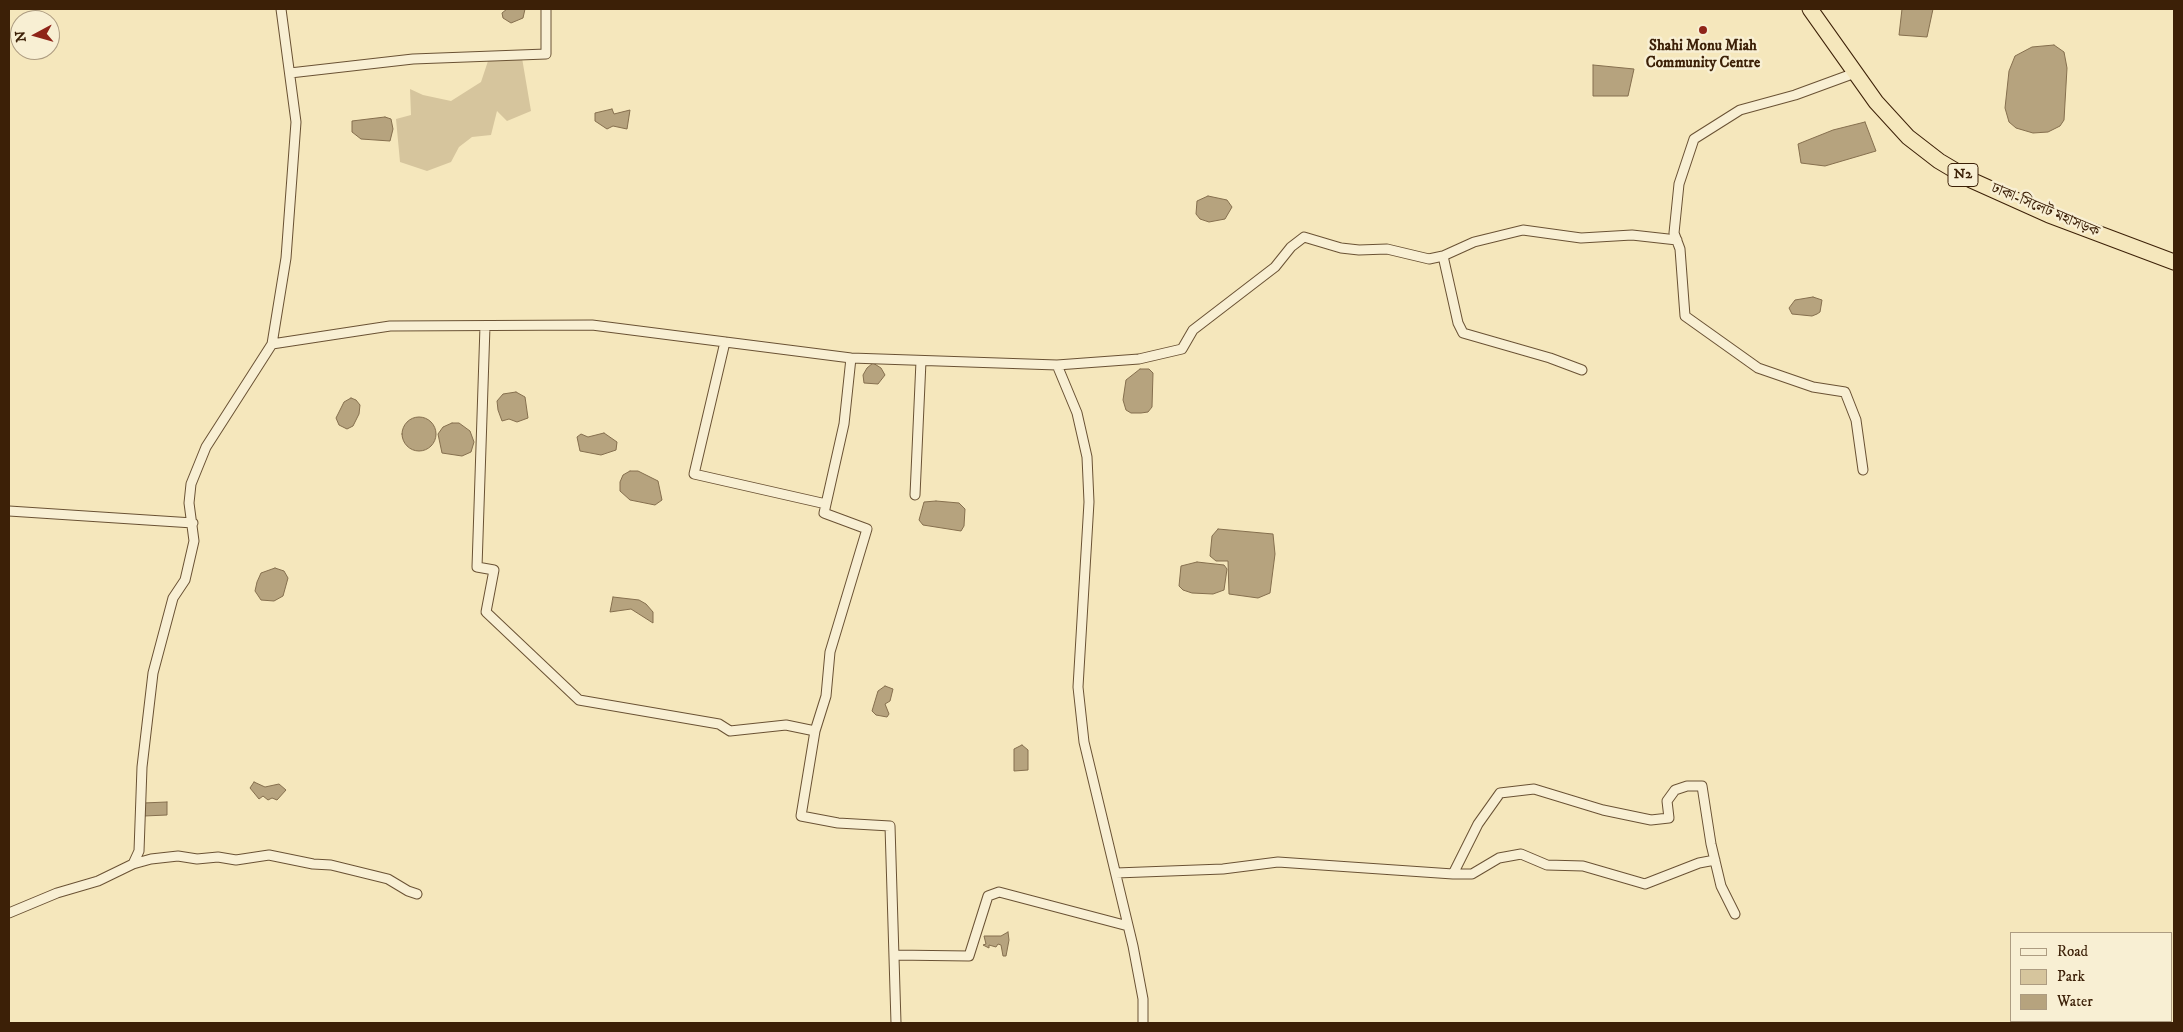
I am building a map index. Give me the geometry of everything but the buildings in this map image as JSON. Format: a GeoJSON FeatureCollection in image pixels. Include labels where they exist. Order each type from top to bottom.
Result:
{"type":"FeatureCollection","features":[{"type":"Feature","properties":{"kind":"highway","name":"ঢাকা-সিলেট মহাসড়ক"},"geometry":{"type":"LineString","coordinates":[[1810,9],[1876,102],[1908,137],[1939,161],[1970,180],[2049,215],[2174,262]]}},
{"type":"Feature","properties":{"kind":"street"},"geometry":{"type":"LineString","coordinates":[[133,864],[140,851],[142,767],[153,673],[173,598],[185,580],[194,540],[189,503],[191,484],[206,446],[272,344],[286,258],[296,122],[282,9]]}},
{"type":"Feature","properties":{"kind":"street"},"geometry":{"type":"LineString","coordinates":[[290,73],[413,59],[546,54],[546,9]]}},
{"type":"Feature","properties":{"kind":"street"},"geometry":{"type":"LineString","coordinates":[[1855,73],[1795,95],[1740,110],[1694,139],[1679,184],[1674,232],[1680,249],[1685,316],[1758,368],[1813,387],[1845,392],[1856,420],[1864,470]]}},
{"type":"Feature","properties":{"kind":"street"},"geometry":{"type":"LineString","coordinates":[[272,344],[390,326],[592,325],[851,358],[1057,365],[1140,359],[1182,349],[1193,330],[1276,267],[1291,247],[1304,237],[1341,248],[1359,250],[1387,249],[1429,259],[1443,256],[1474,242],[1524,230],[1581,238],[1632,234],[1676,240]]}},
{"type":"Feature","properties":{"kind":"street"},"geometry":{"type":"LineString","coordinates":[[1443,256],[1458,323],[1463,334],[1550,358],[1582,370]]}},
{"type":"Feature","properties":{"kind":"street"},"geometry":{"type":"LineString","coordinates":[[485,326],[477,567],[494,570],[486,612],[579,700],[719,724],[730,731],[786,725],[815,731]]}},
{"type":"Feature","properties":{"kind":"street"},"geometry":{"type":"LineString","coordinates":[[725,342],[694,474],[826,504]]}},
{"type":"Feature","properties":{"kind":"street"},"geometry":{"type":"LineString","coordinates":[[851,358],[844,424],[824,513],[867,529],[830,652],[826,696],[815,731],[801,816],[838,823],[890,826],[896,1023]]}},
{"type":"Feature","properties":{"kind":"street"},"geometry":{"type":"LineString","coordinates":[[915,495],[921,361]]}},
{"type":"Feature","properties":{"kind":"street"},"geometry":{"type":"LineString","coordinates":[[1057,365],[1077,413],[1087,458],[1088,520],[1078,686],[1084,742],[1128,926],[1143,999],[1143,1023]]}},
{"type":"Feature","properties":{"kind":"street"},"geometry":{"type":"LineString","coordinates":[[9,511],[193,523]]}},
{"type":"Feature","properties":{"kind":"street"},"geometry":{"type":"LineString","coordinates":[[1453,874],[1478,824],[1500,793],[1534,789],[1602,810],[1651,820],[1669,818],[1667,801],[1675,790],[1687,786],[1702,786],[1721,886],[1735,914]]}},
{"type":"Feature","properties":{"kind":"street"},"geometry":{"type":"LineString","coordinates":[[1116,873],[1223,869],[1278,862],[1472,874],[1499,858],[1521,854],[1547,865],[1583,866],[1645,884],[1699,863],[1715,860]]}},
{"type":"Feature","properties":{"kind":"street"},"geometry":{"type":"LineString","coordinates":[[9,913],[57,893],[98,881],[133,864],[150,859],[178,856],[198,859],[218,857],[236,860],[269,855],[313,864],[332,865],[388,879],[417,894]]}},
{"type":"Feature","properties":{"kind":"street"},"geometry":{"type":"LineString","coordinates":[[894,955],[969,956],[988,896],[999,892],[1128,926]]}},
{"type":"Feature","properties":{"kind":"green space"},"geometry":{"type":"Polygon","coordinates":[[[489,58],[522,58],[531,111],[507,121],[497,111],[491,135],[472,137],[459,147],[451,162],[427,171],[400,162],[396,119],[411,115],[410,89],[423,95],[451,101],[481,82],[489,58]]]}},
{"type":"Feature","properties":{"kind":"water"},"geometry":{"type":"Polygon","coordinates":[[[507,9],[525,9],[523,18],[511,23],[503,18],[502,13],[507,9]]]}},
{"type":"Feature","properties":{"kind":"water"},"geometry":{"type":"Polygon","coordinates":[[[1902,9],[1933,9],[1927,37],[1899,35],[1902,9]]]}},
{"type":"Feature","properties":{"kind":"water"},"geometry":{"type":"Polygon","coordinates":[[[2054,45],[2064,52],[2067,68],[2064,120],[2060,126],[2048,132],[2033,133],[2016,128],[2009,122],[2005,108],[2009,71],[2015,56],[2032,47],[2054,45]]]}},
{"type":"Feature","properties":{"kind":"water"},"geometry":{"type":"Polygon","coordinates":[[[1593,65],[1634,69],[1628,96],[1593,96],[1593,65]]]}},
{"type":"Feature","properties":{"kind":"water"},"geometry":{"type":"Polygon","coordinates":[[[612,109],[614,114],[630,110],[627,129],[613,126],[607,129],[595,121],[595,113],[612,109]]]}},
{"type":"Feature","properties":{"kind":"water"},"geometry":{"type":"Polygon","coordinates":[[[385,117],[391,119],[393,129],[390,141],[361,139],[352,132],[352,121],[385,117]]]}},
{"type":"Feature","properties":{"kind":"water"},"geometry":{"type":"Polygon","coordinates":[[[1865,122],[1876,151],[1825,166],[1801,163],[1798,144],[1833,130],[1865,122]]]}},
{"type":"Feature","properties":{"kind":"water"},"geometry":{"type":"Polygon","coordinates":[[[1208,196],[1227,200],[1232,207],[1225,219],[1209,222],[1200,219],[1196,214],[1197,201],[1208,196]]]}},
{"type":"Feature","properties":{"kind":"water"},"geometry":{"type":"Polygon","coordinates":[[[1813,297],[1822,300],[1820,312],[1812,316],[1792,314],[1789,308],[1795,300],[1813,297]]]}},
{"type":"Feature","properties":{"kind":"water"},"geometry":{"type":"Polygon","coordinates":[[[873,363],[881,368],[885,375],[878,384],[864,383],[863,375],[873,363]]]}},
{"type":"Feature","properties":{"kind":"water"},"geometry":{"type":"Polygon","coordinates":[[[1140,369],[1149,369],[1153,373],[1152,407],[1148,412],[1131,413],[1126,410],[1123,400],[1126,380],[1140,369]]]}},
{"type":"Feature","properties":{"kind":"water"},"geometry":{"type":"Polygon","coordinates":[[[516,392],[525,397],[528,418],[517,422],[509,419],[502,421],[497,401],[503,394],[516,392]]]}},
{"type":"Feature","properties":{"kind":"water"},"geometry":{"type":"Polygon","coordinates":[[[351,398],[360,405],[359,414],[353,426],[347,429],[339,425],[336,418],[344,402],[351,398]]]}},
{"type":"Feature","properties":{"kind":"water"},"geometry":{"type":"Polygon","coordinates":[[[419,417],[426,418],[431,422],[435,427],[435,441],[431,446],[426,450],[419,451],[412,450],[407,446],[403,441],[402,434],[403,427],[407,422],[412,418],[419,417]]]}},
{"type":"Feature","properties":{"kind":"water"},"geometry":{"type":"Polygon","coordinates":[[[452,423],[459,423],[470,431],[474,442],[471,452],[462,456],[442,453],[438,434],[443,427],[452,423]]]}},
{"type":"Feature","properties":{"kind":"water"},"geometry":{"type":"Polygon","coordinates":[[[604,433],[617,442],[616,450],[601,455],[580,451],[577,437],[581,434],[588,437],[604,433]]]}},
{"type":"Feature","properties":{"kind":"water"},"geometry":{"type":"Polygon","coordinates":[[[630,471],[638,471],[658,481],[662,500],[655,505],[630,500],[620,491],[620,482],[623,475],[630,471]]]}},
{"type":"Feature","properties":{"kind":"water"},"geometry":{"type":"Polygon","coordinates":[[[924,502],[959,503],[965,509],[964,526],[961,531],[923,525],[919,520],[924,502]]]}},
{"type":"Feature","properties":{"kind":"water"},"geometry":{"type":"Polygon","coordinates":[[[1218,529],[1273,534],[1275,554],[1270,593],[1258,598],[1229,594],[1228,561],[1216,561],[1210,556],[1212,536],[1218,529]]]}},
{"type":"Feature","properties":{"kind":"water"},"geometry":{"type":"Polygon","coordinates":[[[1197,562],[1224,565],[1227,569],[1224,590],[1213,594],[1192,593],[1183,590],[1179,586],[1181,566],[1197,562]]]}},
{"type":"Feature","properties":{"kind":"water"},"geometry":{"type":"Polygon","coordinates":[[[275,568],[284,571],[288,578],[283,596],[274,601],[261,600],[255,591],[257,582],[261,573],[275,568]]]}},
{"type":"Feature","properties":{"kind":"water"},"geometry":{"type":"Polygon","coordinates":[[[613,597],[639,600],[646,604],[653,612],[653,623],[631,609],[610,612],[613,597]]]}},
{"type":"Feature","properties":{"kind":"water"},"geometry":{"type":"Polygon","coordinates":[[[885,686],[893,689],[890,701],[885,704],[889,714],[887,717],[876,715],[872,711],[878,691],[885,686]]]}},
{"type":"Feature","properties":{"kind":"water"},"geometry":{"type":"Polygon","coordinates":[[[1022,745],[1028,750],[1028,770],[1014,771],[1014,749],[1022,745]]]}},
{"type":"Feature","properties":{"kind":"water"},"geometry":{"type":"Polygon","coordinates":[[[254,782],[265,787],[279,784],[286,790],[277,800],[272,798],[268,800],[263,796],[259,799],[250,788],[254,782]]]}},
{"type":"Feature","properties":{"kind":"water"},"geometry":{"type":"Polygon","coordinates":[[[167,802],[167,815],[144,816],[143,803],[167,802]]]}},
{"type":"Feature","properties":{"kind":"water"},"geometry":{"type":"Polygon","coordinates":[[[1008,932],[1009,940],[1006,956],[1003,956],[1001,945],[998,944],[996,947],[989,945],[989,948],[983,945],[986,944],[984,936],[1001,936],[1008,932]]]}},
{"type":"Feature","properties":{"kind":"place","name":"Shahi Monu Miah Community Centre"},"geometry":{"type":"Point","coordinates":[1703,30]}}]}
